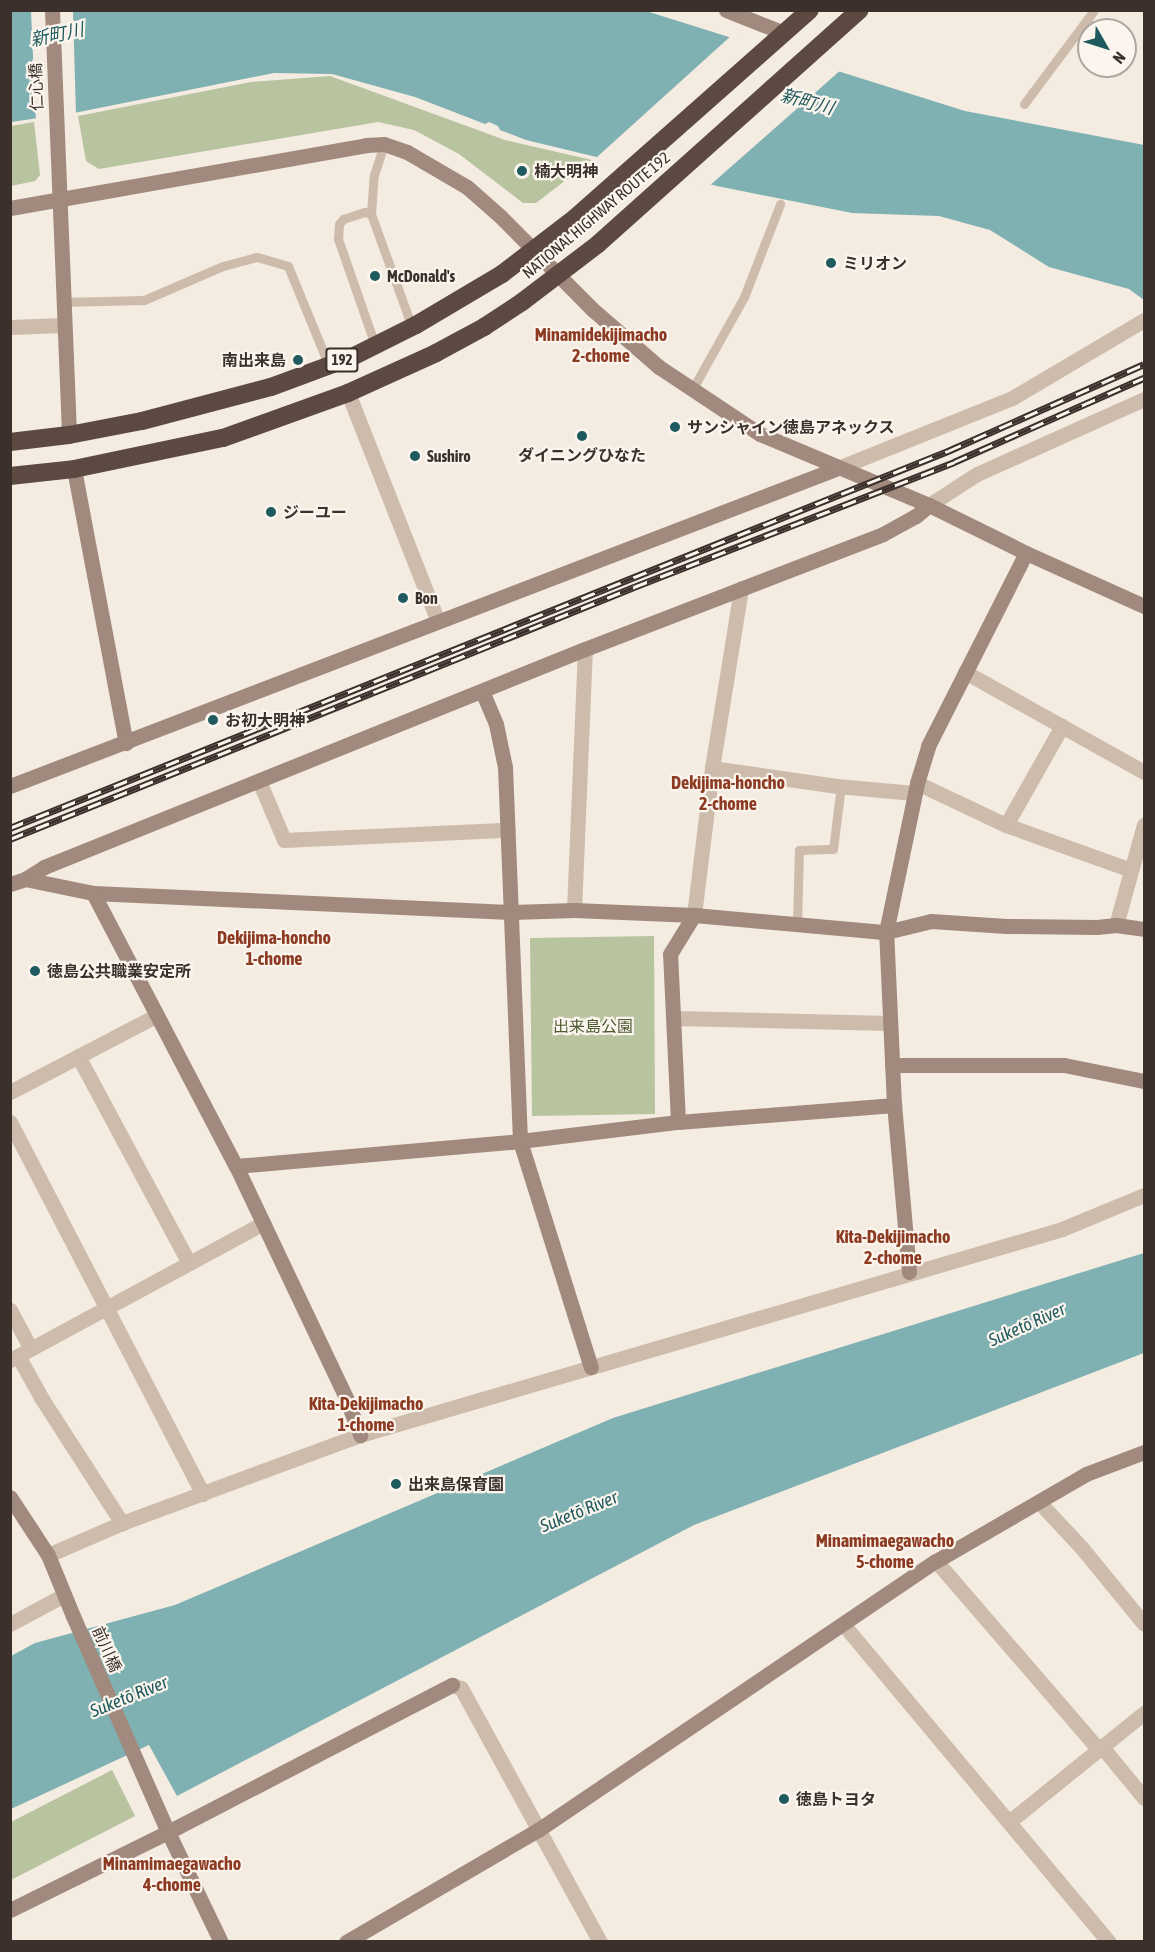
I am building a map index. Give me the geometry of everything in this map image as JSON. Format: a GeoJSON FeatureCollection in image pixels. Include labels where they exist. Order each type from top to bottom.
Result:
{"type":"FeatureCollection","features":[{"type":"Feature","properties":{"kind":"highway","name":"NATIONAL HIGHWAY ROUTE 192"},"geometry":{"type":"LineString","coordinates":[[10,442],[69,435],[142,421],[271,387],[329,366],[412,327],[464,298],[534,249],[627,172],[810,10]]}},
{"type":"Feature","properties":{"kind":"highway","name":"NATIONAL HIGHWAY ROUTE 192"},"geometry":{"type":"LineString","coordinates":[[10,476],[74,469],[223,438],[348,393],[436,353],[484,327],[598,244],[860,10]]}},
{"type":"Feature","properties":{"kind":"street","name":"仁心橋"},"geometry":{"type":"LineString","coordinates":[[52,10],[69,435]]}},
{"type":"Feature","properties":{"kind":"street"},"geometry":{"type":"LineString","coordinates":[[726,10],[778,39]]}},
{"type":"Feature","properties":{"kind":"street"},"geometry":{"type":"LineString","coordinates":[[10,208],[366,145],[384,144],[407,152],[466,187],[534,249],[592,309],[659,367],[760,434],[929,505],[1026,553],[1144,602]]}},
{"type":"Feature","properties":{"kind":"street"},"geometry":{"type":"LineString","coordinates":[[10,786],[838,468],[1012,398],[1144,320]]}},
{"type":"Feature","properties":{"kind":"street"},"geometry":{"type":"LineString","coordinates":[[10,327],[63,325]]}},
{"type":"Feature","properties":{"kind":"street"},"geometry":{"type":"LineString","coordinates":[[348,393],[438,621]]}},
{"type":"Feature","properties":{"kind":"street"},"geometry":{"type":"LineString","coordinates":[[18,881],[44,867],[585,649],[883,534],[916,516],[977,474],[1144,399]]}},
{"type":"Feature","properties":{"kind":"street"},"geometry":{"type":"LineString","coordinates":[[74,469],[126,743]]}},
{"type":"Feature","properties":{"kind":"street"},"geometry":{"type":"LineString","coordinates":[[909,1272],[894,1105],[886,932],[916,788],[928,746],[1026,553]]}},
{"type":"Feature","properties":{"kind":"street"},"geometry":{"type":"LineString","coordinates":[[678,1122],[670,954],[694,915],[712,768],[741,588]]}},
{"type":"Feature","properties":{"kind":"street"},"geometry":{"type":"LineString","coordinates":[[574,910],[585,649]]}},
{"type":"Feature","properties":{"kind":"street"},"geometry":{"type":"LineString","coordinates":[[965,672],[1144,772]]}},
{"type":"Feature","properties":{"kind":"street"},"geometry":{"type":"LineString","coordinates":[[482,691],[502,746],[512,912],[520,1141],[591,1367]]}},
{"type":"Feature","properties":{"kind":"street"},"geometry":{"type":"LineString","coordinates":[[1006,825],[1062,726]]}},
{"type":"Feature","properties":{"kind":"street"},"geometry":{"type":"LineString","coordinates":[[712,768],[841,786],[916,788],[1006,825],[1131,870]]}},
{"type":"Feature","properties":{"kind":"street"},"geometry":{"type":"LineString","coordinates":[[259,781],[284,840],[508,830]]}},
{"type":"Feature","properties":{"kind":"street"},"geometry":{"type":"LineString","coordinates":[[1116,925],[1144,825]]}},
{"type":"Feature","properties":{"kind":"street"},"geometry":{"type":"LineString","coordinates":[[18,881],[93,893],[512,912],[574,910],[694,915],[886,932],[931,921],[1017,926],[1097,927],[1116,925],[1144,929]]}},
{"type":"Feature","properties":{"kind":"street"},"geometry":{"type":"LineString","coordinates":[[93,893],[236,1166],[346,1398],[360,1435]]}},
{"type":"Feature","properties":{"kind":"street"},"geometry":{"type":"LineString","coordinates":[[10,1092],[157,1015]]}},
{"type":"Feature","properties":{"kind":"street"},"geometry":{"type":"LineString","coordinates":[[674,1018],[890,1023]]}},
{"type":"Feature","properties":{"kind":"street"},"geometry":{"type":"LineString","coordinates":[[78,1056],[189,1263]]}},
{"type":"Feature","properties":{"kind":"street"},"geometry":{"type":"LineString","coordinates":[[892,1065],[1064,1065],[1144,1081]]}},
{"type":"Feature","properties":{"kind":"street"},"geometry":{"type":"LineString","coordinates":[[236,1166],[520,1141],[678,1122],[894,1105]]}},
{"type":"Feature","properties":{"kind":"street"},"geometry":{"type":"LineString","coordinates":[[10,1122],[203,1494]]}},
{"type":"Feature","properties":{"kind":"street"},"geometry":{"type":"LineString","coordinates":[[48,1555],[122,1523],[360,1435],[909,1272],[1062,1229],[1144,1195]]}},
{"type":"Feature","properties":{"kind":"street"},"geometry":{"type":"LineString","coordinates":[[20,1355],[263,1223]]}},
{"type":"Feature","properties":{"kind":"street"},"geometry":{"type":"LineString","coordinates":[[10,1310],[20,1355],[42,1399],[122,1523]]}},
{"type":"Feature","properties":{"kind":"street"},"geometry":{"type":"LineString","coordinates":[[345,1941],[538,1830],[936,1561],[1086,1474],[1144,1452]]}},
{"type":"Feature","properties":{"kind":"street","name":"前川橋"},"geometry":{"type":"LineString","coordinates":[[10,1497],[48,1555],[168,1832],[221,1941]]}},
{"type":"Feature","properties":{"kind":"street"},"geometry":{"type":"LineString","coordinates":[[1039,1502],[1081,1548],[1144,1624]]}},
{"type":"Feature","properties":{"kind":"street"},"geometry":{"type":"LineString","coordinates":[[936,1561],[1144,1798]]}},
{"type":"Feature","properties":{"kind":"street"},"geometry":{"type":"LineString","coordinates":[[10,1624],[64,1595]]}},
{"type":"Feature","properties":{"kind":"street"},"geometry":{"type":"LineString","coordinates":[[843,1624],[1109,1941]]}},
{"type":"Feature","properties":{"kind":"street"},"geometry":{"type":"LineString","coordinates":[[10,1910],[168,1832],[452,1685],[461,1689],[600,1941]]}},
{"type":"Feature","properties":{"kind":"street"},"geometry":{"type":"LineString","coordinates":[[1010,1821],[1144,1713]]}},
{"type":"Feature","properties":{"kind":"lane"},"geometry":{"type":"LineString","coordinates":[[1024,104],[1094,10]]}},
{"type":"Feature","properties":{"kind":"lane"},"geometry":{"type":"LineString","coordinates":[[384,144],[374,175],[371,214],[412,327]]}},
{"type":"Feature","properties":{"kind":"lane"},"geometry":{"type":"LineString","coordinates":[[692,390],[744,297],[780,204]]}},
{"type":"Feature","properties":{"kind":"lane"},"geometry":{"type":"LineString","coordinates":[[371,214],[365,212],[343,219],[339,224],[338,239],[375,345]]}},
{"type":"Feature","properties":{"kind":"lane"},"geometry":{"type":"LineString","coordinates":[[63,302],[144,300],[223,266],[257,257],[288,266],[329,366]]}},
{"type":"Feature","properties":{"kind":"lane"},"geometry":{"type":"LineString","coordinates":[[797,924],[799,850],[833,849],[841,786]]}},
{"type":"Feature","properties":{"kind":"green space"},"geometry":{"type":"Polygon","coordinates":[[[330,76],[505,140],[592,160],[536,203],[523,203],[459,154],[414,130],[378,122],[99,169],[86,161],[78,116],[251,82],[330,76]]]}},
{"type":"Feature","properties":{"kind":"green space"},"geometry":{"type":"Polygon","coordinates":[[[34,122],[40,175],[35,181],[11,186],[11,126],[34,122]]]}},
{"type":"Feature","properties":{"kind":"green space","name":"出来島公園"},"geometry":{"type":"Polygon","coordinates":[[[654,936],[655,1114],[532,1116],[530,938],[654,936]]]}},
{"type":"Feature","properties":{"kind":"green space"},"geometry":{"type":"Polygon","coordinates":[[[112,1770],[135,1816],[11,1880],[11,1822],[112,1770]]]}},
{"type":"Feature","properties":{"kind":"water","name":"新町川"},"geometry":{"type":"Polygon","coordinates":[[[10,11],[646,11],[965,111],[1144,145],[1144,300],[1129,289],[1049,267],[990,230],[939,216],[852,213],[717,186],[526,140],[500,130],[498,126],[489,122],[485,124],[415,97],[332,74],[274,73],[79,112],[11,122],[10,11]]]}},
{"type":"Feature","properties":{"kind":"water","name":"Suketō River"},"geometry":{"type":"Polygon","coordinates":[[[1144,1253],[1144,1353],[694,1525],[177,1796],[149,1745],[11,1809],[11,1656],[35,1643],[175,1605],[613,1418],[1144,1253]]]}},
{"type":"Feature","properties":{"kind":"pier"},"geometry":{"type":"Polygon","coordinates":[[[31,11],[73,11],[76,115],[36,122],[31,11]]]}},
{"type":"Feature","properties":{"kind":"pier"},"geometry":{"type":"Polygon","coordinates":[[[732,35],[842,69],[708,187],[610,164],[597,157],[732,35]]]}},
{"type":"Feature","properties":{"kind":"railway"},"geometry":{"type":"LineString","coordinates":[[10,828],[948,451],[1144,364]]}},
{"type":"Feature","properties":{"kind":"railway"},"geometry":{"type":"LineString","coordinates":[[10,839],[634,587],[954,462],[1144,378]]}},
{"type":"Feature","properties":{"kind":"place","name":"楠大明神"},"geometry":{"type":"Point","coordinates":[522,171]}},
{"type":"Feature","properties":{"kind":"place","name":"ミリオン"},"geometry":{"type":"Point","coordinates":[831,263]}},
{"type":"Feature","properties":{"kind":"place","name":"McDonald's"},"geometry":{"type":"Point","coordinates":[375,276]}},
{"type":"Feature","properties":{"kind":"place","name":"南出来島"},"geometry":{"type":"Point","coordinates":[298,360]}},
{"type":"Feature","properties":{"kind":"place","name":"サンシャイン徳島アネックス"},"geometry":{"type":"Point","coordinates":[675,427]}},
{"type":"Feature","properties":{"kind":"place","name":"ダイニングひなた"},"geometry":{"type":"Point","coordinates":[582,436]}},
{"type":"Feature","properties":{"kind":"place","name":"Sushiro"},"geometry":{"type":"Point","coordinates":[415,456]}},
{"type":"Feature","properties":{"kind":"place","name":"ジーユー"},"geometry":{"type":"Point","coordinates":[271,512]}},
{"type":"Feature","properties":{"kind":"place","name":"Bon"},"geometry":{"type":"Point","coordinates":[403,598]}},
{"type":"Feature","properties":{"kind":"place","name":"お初大明神"},"geometry":{"type":"Point","coordinates":[213,720]}},
{"type":"Feature","properties":{"kind":"place","name":"徳島公共職業安定所"},"geometry":{"type":"Point","coordinates":[35,971]}},
{"type":"Feature","properties":{"kind":"place","name":"出来島保育園"},"geometry":{"type":"Point","coordinates":[396,1484]}},
{"type":"Feature","properties":{"kind":"place","name":"徳島トヨタ"},"geometry":{"type":"Point","coordinates":[784,1799]}},
{"type":"Feature","properties":{"kind":"district","name":"Minamidekijimacho 2-chome"},"geometry":{"type":"Point","coordinates":[601,346]}},
{"type":"Feature","properties":{"kind":"district","name":"Dekijima-honcho 2-chome"},"geometry":{"type":"Point","coordinates":[728,794]}},
{"type":"Feature","properties":{"kind":"district","name":"Dekijima-honcho 1-chome"},"geometry":{"type":"Point","coordinates":[274,949]}},
{"type":"Feature","properties":{"kind":"district","name":"Kita-Dekijimacho 2-chome"},"geometry":{"type":"Point","coordinates":[893,1248]}},
{"type":"Feature","properties":{"kind":"district","name":"Kita-Dekijimacho 1-chome"},"geometry":{"type":"Point","coordinates":[366,1415]}},
{"type":"Feature","properties":{"kind":"district","name":"Minamimaegawacho 5-chome"},"geometry":{"type":"Point","coordinates":[885,1552]}},
{"type":"Feature","properties":{"kind":"district","name":"Minamimaegawacho 4-chome"},"geometry":{"type":"Point","coordinates":[172,1875]}}]}
